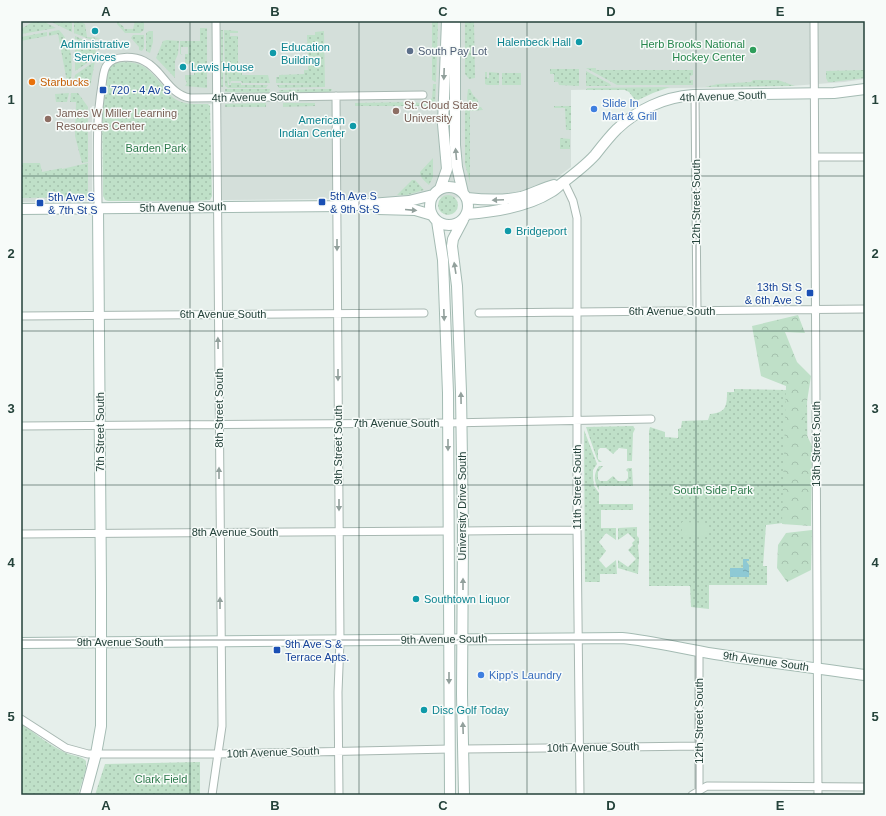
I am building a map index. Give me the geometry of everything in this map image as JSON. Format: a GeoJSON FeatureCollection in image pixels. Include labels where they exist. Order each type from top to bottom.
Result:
{"type":"FeatureCollection","features":[{"type":"Feature","properties":{"kind":"street","name":"8th Street South"},"geometry":{"type":"LineString","coordinates":[[212,795],[221,733],[216,21]]}},
{"type":"Feature","properties":{"kind":"street"},"geometry":{"type":"LineString","coordinates":[[447,21],[443,124],[447,169],[430,205],[434,218],[447,225],[458,223],[465,217],[537,200],[552,192],[563,183]]}},
{"type":"Feature","properties":{"kind":"street"},"geometry":{"type":"LineString","coordinates":[[455,21],[455,145],[457,167],[468,204],[465,217]]}},
{"type":"Feature","properties":{"kind":"street","name":"13th Street South"},"geometry":{"type":"LineString","coordinates":[[814,21],[818,795]]}},
{"type":"Feature","properties":{"kind":"street","name":"4th Avenue South"},"geometry":{"type":"LineString","coordinates":[[105,67],[112,60],[121,58],[135,58],[144,61],[152,67],[178,95],[190,98],[423,95]]}},
{"type":"Feature","properties":{"kind":"street","name":"7th Street South"},"geometry":{"type":"LineString","coordinates":[[85,795],[101,733],[98,117],[99,101],[105,67]]}},
{"type":"Feature","properties":{"kind":"street","name":"4th Avenue South"},"geometry":{"type":"LineString","coordinates":[[563,183],[589,161],[617,129],[640,112],[670,99],[695,95],[834,93],[865,89]]}},
{"type":"Feature","properties":{"kind":"street","name":"12th Street South"},"geometry":{"type":"LineString","coordinates":[[695,95],[697,310]]}},
{"type":"Feature","properties":{"kind":"street","name":"9th Street South"},"geometry":{"type":"LineString","coordinates":[[336,96],[340,206],[337,313],[340,641],[338,795]]}},
{"type":"Feature","properties":{"kind":"street"},"geometry":{"type":"LineString","coordinates":[[815,157],[865,157]]}},
{"type":"Feature","properties":{"kind":"street"},"geometry":{"type":"LineString","coordinates":[[436,192],[446,187],[452,187],[458,189],[465,196],[494,200],[529,194],[563,183]]}},
{"type":"Feature","properties":{"kind":"street","name":"11th Street South"},"geometry":{"type":"LineString","coordinates":[[563,183],[573,201],[576,213],[580,795]]}},
{"type":"Feature","properties":{"kind":"street","name":"5th Avenue South"},"geometry":{"type":"LineString","coordinates":[[340,206],[409,201],[436,192]]}},
{"type":"Feature","properties":{"kind":"street","name":"5th Avenue South"},"geometry":{"type":"LineString","coordinates":[[21,209],[340,206],[409,210],[434,218]]}},
{"type":"Feature","properties":{"kind":"street","name":"University Drive South"},"geometry":{"type":"LineString","coordinates":[[464,795],[462,423],[457,286],[452,246],[453,239],[465,217]]}},
{"type":"Feature","properties":{"kind":"street","name":"University Drive South"},"geometry":{"type":"LineString","coordinates":[[434,218],[443,260],[448,393],[450,795]]}},
{"type":"Feature","properties":{"kind":"street","name":"6th Avenue South"},"geometry":{"type":"LineString","coordinates":[[479,313],[865,309]]}},
{"type":"Feature","properties":{"kind":"street","name":"6th Avenue South"},"geometry":{"type":"LineString","coordinates":[[21,316],[424,313]]}},
{"type":"Feature","properties":{"kind":"street","name":"7th Avenue South"},"geometry":{"type":"LineString","coordinates":[[21,426],[462,423],[651,419]]}},
{"type":"Feature","properties":{"kind":"street"},"geometry":{"type":"LineString","coordinates":[[463,530],[577,530]]}},
{"type":"Feature","properties":{"kind":"street","name":"8th Avenue South"},"geometry":{"type":"LineString","coordinates":[[21,534],[448,531]]}},
{"type":"Feature","properties":{"kind":"street","name":"9th Avenue South"},"geometry":{"type":"LineString","coordinates":[[21,643],[622,638],[644,640],[700,652],[758,661],[865,675]]}},
{"type":"Feature","properties":{"kind":"street","name":"12th Street South"},"geometry":{"type":"LineString","coordinates":[[699,790],[700,652]]}},
{"type":"Feature","properties":{"kind":"street","name":"10th Avenue South"},"geometry":{"type":"LineString","coordinates":[[21,719],[66,748],[88,754],[217,754],[338,750],[450,749]]}},
{"type":"Feature","properties":{"kind":"street","name":"10th Avenue South"},"geometry":{"type":"LineString","coordinates":[[464,749],[699,746]]}},
{"type":"Feature","properties":{"kind":"street"},"geometry":{"type":"LineString","coordinates":[[692,795],[707,786],[865,787]]}},
{"type":"Feature","properties":{"kind":"shaded area","name":"St. Cloud State University"},"geometry":{"type":"Polygon","coordinates":[[[21,21],[865,21],[865,79],[791,86],[571,90],[571,167],[555,179],[538,188],[501,197],[222,200],[221,104],[92,106],[92,201],[21,202],[21,21]]]}},
{"type":"Feature","properties":{"kind":"green space"},"geometry":{"type":"Polygon","coordinates":[[[34,21],[43,21],[56,28],[21,34],[21,29],[34,21]]]}},
{"type":"Feature","properties":{"kind":"green space"},"geometry":{"type":"Polygon","coordinates":[[[49,21],[72,21],[72,32],[49,21]]]}},
{"type":"Feature","properties":{"kind":"green space"},"geometry":{"type":"Polygon","coordinates":[[[74,21],[83,21],[85,24],[87,37],[101,38],[92,40],[74,33],[74,21]]]}},
{"type":"Feature","properties":{"kind":"green space"},"geometry":{"type":"Polygon","coordinates":[[[117,21],[119,21],[124,29],[133,29],[135,21],[144,21],[144,30],[140,33],[125,33],[117,24],[117,21]]]}},
{"type":"Feature","properties":{"kind":"green space"},"geometry":{"type":"Polygon","coordinates":[[[432,21],[438,21],[436,82],[432,80],[432,21]]]}},
{"type":"Feature","properties":{"kind":"green space"},"geometry":{"type":"Polygon","coordinates":[[[465,21],[474,21],[475,78],[469,79],[465,74],[465,21]]]}},
{"type":"Feature","properties":{"kind":"green space"},"geometry":{"type":"Polygon","coordinates":[[[200,28],[207,28],[207,88],[185,86],[187,83],[185,75],[194,75],[194,71],[190,71],[190,64],[185,64],[185,54],[188,54],[188,47],[181,47],[181,54],[183,55],[180,54],[180,41],[200,41],[200,28]]]}},
{"type":"Feature","properties":{"kind":"green space"},"geometry":{"type":"Polygon","coordinates":[[[59,30],[64,36],[70,50],[72,72],[70,87],[54,87],[53,84],[67,82],[58,34],[49,36],[49,32],[59,30]]]}},
{"type":"Feature","properties":{"kind":"green space"},"geometry":{"type":"Polygon","coordinates":[[[220,30],[223,30],[223,87],[221,87],[220,30]]]}},
{"type":"Feature","properties":{"kind":"green space"},"geometry":{"type":"Polygon","coordinates":[[[224,30],[238,31],[238,33],[230,33],[230,36],[238,36],[238,71],[242,71],[242,75],[268,75],[270,83],[242,83],[241,81],[231,81],[229,84],[227,71],[228,85],[231,85],[231,83],[241,83],[241,85],[268,85],[266,88],[228,88],[225,86],[224,30]]]}},
{"type":"Feature","properties":{"kind":"green space"},"geometry":{"type":"Polygon","coordinates":[[[153,31],[153,42],[150,53],[146,51],[146,33],[153,31]]]}},
{"type":"Feature","properties":{"kind":"green space"},"geometry":{"type":"Polygon","coordinates":[[[324,31],[325,87],[279,88],[277,85],[322,84],[276,83],[276,77],[279,77],[279,75],[304,74],[304,70],[308,70],[307,35],[315,35],[315,32],[324,31]]]}},
{"type":"Feature","properties":{"kind":"green space"},"geometry":{"type":"Polygon","coordinates":[[[47,32],[47,36],[21,41],[21,37],[47,32]]]}},
{"type":"Feature","properties":{"kind":"green space"},"geometry":{"type":"Polygon","coordinates":[[[133,35],[144,35],[144,48],[142,51],[139,50],[139,47],[131,38],[133,35]]]}},
{"type":"Feature","properties":{"kind":"green space"},"geometry":{"type":"Polygon","coordinates":[[[75,36],[91,43],[101,41],[99,50],[97,49],[95,51],[97,52],[95,58],[75,71],[75,46],[77,45],[77,39],[75,39],[75,36]]]}},
{"type":"Feature","properties":{"kind":"green space"},"geometry":{"type":"Polygon","coordinates":[[[163,41],[179,41],[178,54],[175,61],[175,78],[156,58],[163,41]]]}},
{"type":"Feature","properties":{"kind":"green space"},"geometry":{"type":"Polygon","coordinates":[[[95,61],[90,87],[73,87],[75,75],[95,61]]]}},
{"type":"Feature","properties":{"kind":"green space","name":"Barden Park"},"geometry":{"type":"Polygon","coordinates":[[[123,62],[143,66],[153,74],[175,99],[184,103],[208,104],[210,106],[212,196],[210,200],[105,200],[103,196],[102,112],[108,71],[109,67],[114,63],[123,62]]]}},
{"type":"Feature","properties":{"kind":"green space"},"geometry":{"type":"Polygon","coordinates":[[[586,68],[596,68],[596,70],[693,70],[693,75],[690,76],[690,80],[693,80],[693,85],[617,85],[586,68]]]}},
{"type":"Feature","properties":{"kind":"green space"},"geometry":{"type":"Polygon","coordinates":[[[550,69],[579,69],[579,86],[559,85],[558,82],[554,82],[554,74],[550,74],[550,69]]]}},
{"type":"Feature","properties":{"kind":"green space"},"geometry":{"type":"Polygon","coordinates":[[[864,70],[865,78],[828,82],[826,78],[826,71],[864,70]]]}},
{"type":"Feature","properties":{"kind":"green space"},"geometry":{"type":"Polygon","coordinates":[[[586,71],[610,84],[611,86],[586,86],[586,71]]]}},
{"type":"Feature","properties":{"kind":"green space"},"geometry":{"type":"Polygon","coordinates":[[[485,72],[487,72],[487,78],[489,78],[489,72],[499,73],[499,85],[485,84],[485,72]]]}},
{"type":"Feature","properties":{"kind":"green space"},"geometry":{"type":"Polygon","coordinates":[[[502,73],[521,73],[521,85],[502,85],[502,73]]]}},
{"type":"Feature","properties":{"kind":"green space"},"geometry":{"type":"Polygon","coordinates":[[[753,80],[778,80],[795,86],[705,87],[718,84],[751,82],[753,80]]]}},
{"type":"Feature","properties":{"kind":"green space"},"geometry":{"type":"Polygon","coordinates":[[[433,84],[436,84],[435,106],[355,106],[355,103],[414,102],[425,104],[432,98],[433,84]]]}},
{"type":"Feature","properties":{"kind":"green space"},"geometry":{"type":"Polygon","coordinates":[[[670,87],[636,101],[629,92],[625,90],[586,90],[587,88],[670,87]]]}},
{"type":"Feature","properties":{"kind":"green space"},"geometry":{"type":"Polygon","coordinates":[[[225,89],[270,89],[269,93],[225,92],[225,89]]]}},
{"type":"Feature","properties":{"kind":"green space"},"geometry":{"type":"Polygon","coordinates":[[[332,89],[330,92],[280,93],[279,90],[332,89]]]}},
{"type":"Feature","properties":{"kind":"green space"},"geometry":{"type":"Polygon","coordinates":[[[468,89],[470,89],[478,102],[473,104],[468,103],[468,89]]]}},
{"type":"Feature","properties":{"kind":"green space"},"geometry":{"type":"Polygon","coordinates":[[[69,93],[67,102],[56,102],[55,94],[69,93]]]}},
{"type":"Feature","properties":{"kind":"green space"},"geometry":{"type":"Polygon","coordinates":[[[71,93],[78,93],[88,107],[88,162],[82,163],[75,136],[76,102],[70,102],[71,93]]]}},
{"type":"Feature","properties":{"kind":"green space"},"geometry":{"type":"Polygon","coordinates":[[[266,103],[266,107],[225,107],[225,104],[266,103]]]}},
{"type":"Feature","properties":{"kind":"green space"},"geometry":{"type":"Polygon","coordinates":[[[283,103],[315,103],[315,106],[283,107],[283,103]]]}},
{"type":"Feature","properties":{"kind":"green space"},"geometry":{"type":"Polygon","coordinates":[[[554,106],[571,106],[571,130],[566,130],[565,108],[554,108],[554,106]]]}},
{"type":"Feature","properties":{"kind":"green space"},"geometry":{"type":"Polygon","coordinates":[[[465,107],[481,107],[483,110],[470,111],[470,182],[465,164],[465,107]]]}},
{"type":"Feature","properties":{"kind":"green space"},"geometry":{"type":"Polygon","coordinates":[[[560,138],[570,139],[570,149],[560,149],[560,138]]]}},
{"type":"Feature","properties":{"kind":"green space"},"geometry":{"type":"Polygon","coordinates":[[[433,158],[433,177],[429,185],[422,178],[420,172],[433,158]]]}},
{"type":"Feature","properties":{"kind":"green space"},"geometry":{"type":"Polygon","coordinates":[[[21,163],[40,163],[42,172],[88,163],[88,197],[21,198],[21,163]]]}},
{"type":"Feature","properties":{"kind":"green space"},"geometry":{"type":"Polygon","coordinates":[[[412,180],[415,180],[424,190],[407,195],[397,195],[412,180]]]}},
{"type":"Feature","properties":{"kind":"green space"},"geometry":{"type":"Polygon","coordinates":[[[448,195],[455,198],[458,205],[455,212],[448,215],[441,212],[438,205],[441,198],[448,195]]]}},
{"type":"Feature","properties":{"kind":"green space"},"geometry":{"type":"Polygon","coordinates":[[[798,315],[805,333],[785,332],[797,362],[811,376],[803,427],[812,446],[811,526],[782,524],[786,386],[761,376],[752,326],[798,315]]]}},
{"type":"Feature","properties":{"kind":"green space","name":"South Side Park"},"geometry":{"type":"Polygon","coordinates":[[[734,389],[807,389],[808,525],[783,523],[766,525],[763,566],[767,566],[767,585],[709,585],[709,609],[691,607],[690,586],[649,586],[649,431],[650,427],[665,432],[665,437],[678,438],[678,429],[681,428],[682,421],[708,420],[710,414],[719,412],[724,408],[727,401],[727,392],[734,392],[734,389]]]}},
{"type":"Feature","properties":{"kind":"green space"},"geometry":{"type":"Polygon","coordinates":[[[633,426],[635,429],[633,433],[632,461],[627,461],[627,449],[619,448],[613,454],[606,448],[600,448],[598,450],[598,459],[602,462],[599,462],[586,427],[633,426]]]}},
{"type":"Feature","properties":{"kind":"green space"},"geometry":{"type":"Polygon","coordinates":[[[584,430],[597,464],[593,470],[593,478],[594,486],[599,493],[599,504],[633,504],[633,510],[601,510],[601,528],[616,528],[616,540],[606,533],[599,542],[606,551],[599,560],[606,568],[616,560],[617,574],[600,574],[600,582],[585,582],[584,430]]]}},
{"type":"Feature","properties":{"kind":"green space"},"geometry":{"type":"Polygon","coordinates":[[[599,466],[603,466],[598,472],[598,479],[600,481],[607,481],[613,476],[618,481],[626,481],[628,478],[628,472],[626,470],[628,468],[632,468],[633,486],[599,486],[599,490],[595,478],[599,466]]]}},
{"type":"Feature","properties":{"kind":"green space"},"geometry":{"type":"Polygon","coordinates":[[[682,522],[708,523],[708,536],[682,536],[682,522]]]}},
{"type":"Feature","properties":{"kind":"green space"},"geometry":{"type":"Polygon","coordinates":[[[637,527],[637,536],[639,538],[638,574],[618,568],[618,560],[628,567],[636,559],[628,550],[633,545],[632,543],[635,540],[628,533],[618,540],[618,528],[637,527]]]}},
{"type":"Feature","properties":{"kind":"green space"},"geometry":{"type":"Polygon","coordinates":[[[812,530],[811,570],[787,582],[777,568],[778,545],[786,533],[812,530]]]}},
{"type":"Feature","properties":{"kind":"green space"},"geometry":{"type":"Polygon","coordinates":[[[21,724],[54,747],[86,761],[86,769],[78,795],[21,795],[21,724]]]}},
{"type":"Feature","properties":{"kind":"green space","name":"Clark Field"},"geometry":{"type":"Polygon","coordinates":[[[200,762],[200,795],[95,795],[105,764],[200,762]]]}},
{"type":"Feature","properties":{"kind":"water"},"geometry":{"type":"Polygon","coordinates":[[[743,559],[749,559],[749,561],[746,561],[749,565],[749,577],[730,577],[730,568],[743,568],[743,559]]]}},
{"type":"Feature","properties":{"kind":"place","name":"Administrative Services"},"geometry":{"type":"Point","coordinates":[95,31]}},
{"type":"Feature","properties":{"kind":"place","name":"Halenbeck Hall"},"geometry":{"type":"Point","coordinates":[579,42]}},
{"type":"Feature","properties":{"kind":"place","name":"Herb Brooks National Hockey Center"},"geometry":{"type":"Point","coordinates":[753,50]}},
{"type":"Feature","properties":{"kind":"place","name":"South Pay Lot"},"geometry":{"type":"Point","coordinates":[410,51]}},
{"type":"Feature","properties":{"kind":"place","name":"Education Building"},"geometry":{"type":"Point","coordinates":[273,53]}},
{"type":"Feature","properties":{"kind":"place","name":"Lewis House"},"geometry":{"type":"Point","coordinates":[183,67]}},
{"type":"Feature","properties":{"kind":"place","name":"Starbucks"},"geometry":{"type":"Point","coordinates":[32,82]}},
{"type":"Feature","properties":{"kind":"place","name":"720 - 4 Av S"},"geometry":{"type":"Point","coordinates":[103,90]}},
{"type":"Feature","properties":{"kind":"place","name":"Slide In Mart & Grill"},"geometry":{"type":"Point","coordinates":[594,109]}},
{"type":"Feature","properties":{"kind":"place","name":"St. Cloud State University"},"geometry":{"type":"Point","coordinates":[396,111]}},
{"type":"Feature","properties":{"kind":"place","name":"James W Miller Learning Resources Center"},"geometry":{"type":"Point","coordinates":[48,119]}},
{"type":"Feature","properties":{"kind":"place","name":"American Indian Center"},"geometry":{"type":"Point","coordinates":[353,126]}},
{"type":"Feature","properties":{"kind":"place","name":"5th Ave S & 9th St S"},"geometry":{"type":"Point","coordinates":[322,202]}},
{"type":"Feature","properties":{"kind":"place","name":"5th Ave S & 7th St S"},"geometry":{"type":"Point","coordinates":[40,203]}},
{"type":"Feature","properties":{"kind":"place","name":"Bridgeport"},"geometry":{"type":"Point","coordinates":[508,231]}},
{"type":"Feature","properties":{"kind":"place","name":"13th St S & 6th Ave S"},"geometry":{"type":"Point","coordinates":[810,293]}},
{"type":"Feature","properties":{"kind":"place","name":"Southtown Liquor"},"geometry":{"type":"Point","coordinates":[416,599]}},
{"type":"Feature","properties":{"kind":"place","name":"9th Ave S & Terrace Apts."},"geometry":{"type":"Point","coordinates":[277,650]}},
{"type":"Feature","properties":{"kind":"place","name":"Kipp's Laundry"},"geometry":{"type":"Point","coordinates":[481,675]}},
{"type":"Feature","properties":{"kind":"place","name":"Disc Golf Today"},"geometry":{"type":"Point","coordinates":[424,710]}}]}
